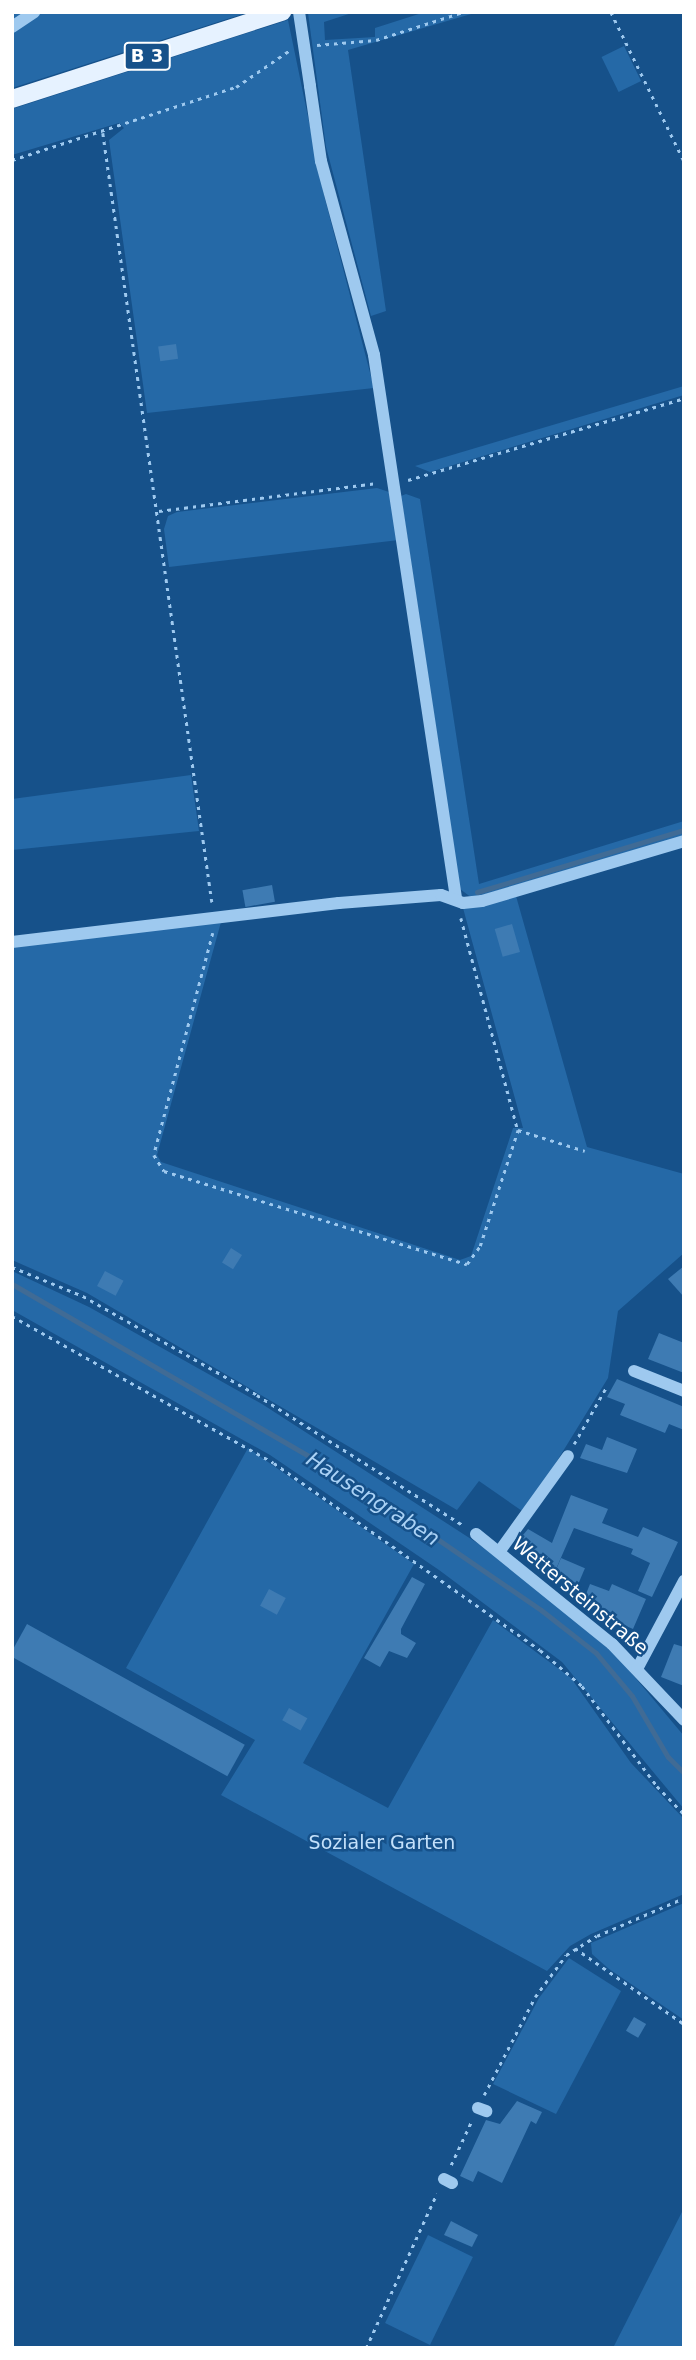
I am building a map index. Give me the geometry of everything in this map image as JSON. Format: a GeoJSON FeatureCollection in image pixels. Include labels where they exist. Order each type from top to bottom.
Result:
{"type":"FeatureCollection","features":[{"type":"Feature","properties":{"kind":"main road","name":"B 3"},"geometry":{"type":"LineString","coordinates":[[12,99],[282,12]]}},
{"type":"Feature","properties":{"kind":"street"},"geometry":{"type":"LineString","coordinates":[[12,27],[34,12]]}},
{"type":"Feature","properties":{"kind":"street"},"geometry":{"type":"LineString","coordinates":[[299,12],[321,161],[374,355],[396,480],[456,898]]}},
{"type":"Feature","properties":{"kind":"street"},"geometry":{"type":"LineString","coordinates":[[12,943],[339,903],[456,898],[463,902],[482,901],[684,841]]}},
{"type":"Feature","properties":{"kind":"street"},"geometry":{"type":"LineString","coordinates":[[634,1371],[684,1391]]}},
{"type":"Feature","properties":{"kind":"street"},"geometry":{"type":"LineString","coordinates":[[499,1552],[568,1455]]}},
{"type":"Feature","properties":{"kind":"street","name":"Wettersteinstraße"},"geometry":{"type":"LineString","coordinates":[[476,1534],[637,1669],[684,1720]]}},
{"type":"Feature","properties":{"kind":"street"},"geometry":{"type":"LineString","coordinates":[[637,1669],[684,1581]]}},
{"type":"Feature","properties":{"kind":"path"},"geometry":{"type":"LineString","coordinates":[[307,46],[376,40],[463,12]]}},
{"type":"Feature","properties":{"kind":"path"},"geometry":{"type":"LineString","coordinates":[[611,12],[684,161]]}},
{"type":"Feature","properties":{"kind":"path"},"geometry":{"type":"LineString","coordinates":[[12,160],[103,133],[236,87],[298,48]]}},
{"type":"Feature","properties":{"kind":"path"},"geometry":{"type":"LineString","coordinates":[[103,133],[159,511],[215,919],[155,1155],[164,1171],[467,1264],[480,1246],[518,1130],[456,898]]}},
{"type":"Feature","properties":{"kind":"path"},"geometry":{"type":"LineString","coordinates":[[159,511],[415,479],[684,398]]}},
{"type":"Feature","properties":{"kind":"path"},"geometry":{"type":"LineString","coordinates":[[518,1130],[585,1152]]}},
{"type":"Feature","properties":{"kind":"path"},"geometry":{"type":"LineString","coordinates":[[12,1267],[83,1296],[257,1395],[476,1534]]}},
{"type":"Feature","properties":{"kind":"path"},"geometry":{"type":"LineString","coordinates":[[12,1316],[274,1463],[540,1650],[582,1686],[657,1786],[684,1814]]}},
{"type":"Feature","properties":{"kind":"path"},"geometry":{"type":"LineString","coordinates":[[568,1455],[607,1386]]}},
{"type":"Feature","properties":{"kind":"path"},"geometry":{"type":"LineString","coordinates":[[366,2348],[535,1997],[575,1948],[684,1898]]}},
{"type":"Feature","properties":{"kind":"path"},"geometry":{"type":"LineString","coordinates":[[575,1948],[684,2024]]}},
{"type":"Feature","properties":{"kind":"green space"},"geometry":{"type":"Polygon","coordinates":[[[12,12],[249,12],[12,88],[12,12]]]}},
{"type":"Feature","properties":{"kind":"green space"},"geometry":{"type":"Polygon","coordinates":[[[355,12],[324,22],[325,40],[375,37],[375,28],[425,12],[478,12],[348,50],[386,311],[371,316],[326,147],[308,13],[355,12]]]}},
{"type":"Feature","properties":{"kind":"green space"},"geometry":{"type":"Polygon","coordinates":[[[288,20],[325,199],[374,388],[147,413],[109,140],[124,128],[119,123],[12,155],[12,109],[288,20]]]}},
{"type":"Feature","properties":{"kind":"green space"},"geometry":{"type":"Polygon","coordinates":[[[624,46],[641,81],[619,92],[602,57],[624,46]]]}},
{"type":"Feature","properties":{"kind":"green space"},"geometry":{"type":"Polygon","coordinates":[[[684,386],[684,395],[430,472],[415,466],[684,386]]]}},
{"type":"Feature","properties":{"kind":"green space"},"geometry":{"type":"Polygon","coordinates":[[[377,488],[392,493],[399,540],[169,567],[164,529],[168,516],[177,512],[377,488]]]}},
{"type":"Feature","properties":{"kind":"green space"},"geometry":{"type":"Polygon","coordinates":[[[406,494],[420,499],[479,884],[684,821],[684,836],[472,898],[460,889],[401,496],[406,494]]]}},
{"type":"Feature","properties":{"kind":"green space"},"geometry":{"type":"Polygon","coordinates":[[[191,775],[199,831],[12,850],[12,799],[191,775]]]}},
{"type":"Feature","properties":{"kind":"green space"},"geometry":{"type":"Polygon","coordinates":[[[516,896],[587,1147],[684,1174],[684,1253],[618,1311],[608,1378],[525,1513],[479,1481],[457,1510],[87,1293],[12,1260],[12,946],[221,922],[157,1155],[161,1162],[460,1260],[471,1256],[513,1128],[523,1128],[463,908],[516,896]]]}},
{"type":"Feature","properties":{"kind":"green space"},"geometry":{"type":"Polygon","coordinates":[[[12,1271],[89,1307],[262,1404],[502,1559],[618,1657],[684,1736],[684,1809],[562,1662],[439,1570],[270,1455],[12,1310],[12,1271]]]}},
{"type":"Feature","properties":{"kind":"green space","name":"Sozialer Garten"},"geometry":{"type":"Polygon","coordinates":[[[248,1448],[414,1564],[303,1763],[388,1808],[493,1620],[571,1678],[631,1763],[684,1819],[684,1894],[591,1934],[570,1946],[547,1971],[221,1795],[255,1740],[126,1668],[248,1448]]]}},
{"type":"Feature","properties":{"kind":"green space"},"geometry":{"type":"Polygon","coordinates":[[[684,1903],[684,2020],[609,1969],[592,1954],[591,1943],[684,1903]]]}},
{"type":"Feature","properties":{"kind":"green space"},"geometry":{"type":"Polygon","coordinates":[[[569,1958],[621,1991],[556,2114],[493,2084],[539,1998],[569,1958]]]}},
{"type":"Feature","properties":{"kind":"green space"},"geometry":{"type":"Polygon","coordinates":[[[684,2208],[684,2348],[613,2348],[684,2208]]]}},
{"type":"Feature","properties":{"kind":"green space"},"geometry":{"type":"Polygon","coordinates":[[[428,2235],[473,2257],[430,2345],[385,2323],[428,2235]]]}},
{"type":"Feature","properties":{"kind":"building"},"geometry":{"type":"Polygon","coordinates":[[[176,344],[178,359],[160,361],[158,347],[176,344]]]}},
{"type":"Feature","properties":{"kind":"building"},"geometry":{"type":"Polygon","coordinates":[[[272,885],[275,902],[245,907],[242,890],[272,885]]]}},
{"type":"Feature","properties":{"kind":"building"},"geometry":{"type":"Polygon","coordinates":[[[512,924],[520,952],[503,957],[495,929],[512,924]]]}},
{"type":"Feature","properties":{"kind":"building"},"geometry":{"type":"Polygon","coordinates":[[[231,1248],[242,1255],[233,1269],[222,1262],[231,1248]]]}},
{"type":"Feature","properties":{"kind":"building"},"geometry":{"type":"Polygon","coordinates":[[[684,1266],[684,1297],[668,1279],[684,1266]]]}},
{"type":"Feature","properties":{"kind":"building"},"geometry":{"type":"Polygon","coordinates":[[[105,1271],[124,1281],[116,1296],[97,1286],[105,1271]]]}},
{"type":"Feature","properties":{"kind":"building"},"geometry":{"type":"Polygon","coordinates":[[[659,1333],[684,1343],[684,1373],[648,1359],[659,1333]]]}},
{"type":"Feature","properties":{"kind":"building"},"geometry":{"type":"Polygon","coordinates":[[[617,1379],[684,1407],[684,1430],[669,1424],[665,1433],[620,1415],[625,1404],[607,1397],[617,1379]]]}},
{"type":"Feature","properties":{"kind":"building"},"geometry":{"type":"Polygon","coordinates":[[[607,1437],[637,1449],[627,1473],[580,1458],[586,1444],[602,1450],[607,1437]]]}},
{"type":"Feature","properties":{"kind":"building"},"geometry":{"type":"Polygon","coordinates":[[[571,1495],[608,1509],[602,1523],[638,1537],[643,1527],[678,1542],[652,1597],[638,1591],[650,1563],[631,1554],[633,1549],[574,1528],[556,1569],[534,1559],[536,1556],[518,1541],[528,1529],[552,1543],[571,1495]]]}},
{"type":"Feature","properties":{"kind":"building"},"geometry":{"type":"Polygon","coordinates":[[[561,1558],[585,1568],[577,1587],[553,1577],[561,1558]]]}},
{"type":"Feature","properties":{"kind":"building"},"geometry":{"type":"Polygon","coordinates":[[[412,1577],[425,1584],[401,1629],[401,1634],[416,1643],[407,1658],[389,1651],[380,1667],[364,1658],[412,1577]]]}},
{"type":"Feature","properties":{"kind":"building"},"geometry":{"type":"Polygon","coordinates":[[[590,1584],[609,1591],[612,1584],[646,1599],[633,1629],[599,1614],[602,1606],[584,1599],[590,1584]]]}},
{"type":"Feature","properties":{"kind":"building"},"geometry":{"type":"Polygon","coordinates":[[[269,1589],[286,1598],[277,1615],[260,1606],[269,1589]]]}},
{"type":"Feature","properties":{"kind":"building"},"geometry":{"type":"Polygon","coordinates":[[[27,1624],[245,1745],[227,1776],[12,1657],[12,1651],[27,1624]]]}},
{"type":"Feature","properties":{"kind":"building"},"geometry":{"type":"Polygon","coordinates":[[[674,1644],[684,1647],[684,1686],[661,1677],[674,1644]]]}},
{"type":"Feature","properties":{"kind":"building"},"geometry":{"type":"Polygon","coordinates":[[[289,1708],[307,1718],[301,1730],[282,1720],[289,1708]]]}},
{"type":"Feature","properties":{"kind":"building"},"geometry":{"type":"Polygon","coordinates":[[[634,2017],[646,2024],[638,2038],[626,2031],[634,2017]]]}},
{"type":"Feature","properties":{"kind":"building"},"geometry":{"type":"Polygon","coordinates":[[[517,2101],[542,2112],[536,2124],[531,2121],[502,2183],[478,2171],[473,2182],[460,2176],[486,2120],[500,2124],[517,2101]]]}},
{"type":"Feature","properties":{"kind":"building"},"geometry":{"type":"Polygon","coordinates":[[[451,2221],[478,2235],[472,2247],[444,2235],[451,2221]]]}},
{"type":"Feature","properties":{"kind":"waterway"},"geometry":{"type":"LineString","coordinates":[[477,892],[684,830]]}},
{"type":"Feature","properties":{"kind":"waterway","name":"Hausengraben"},"geometry":{"type":"LineString","coordinates":[[12,1284],[357,1484],[541,1610],[596,1653],[632,1696],[668,1757],[684,1773]]}}]}
